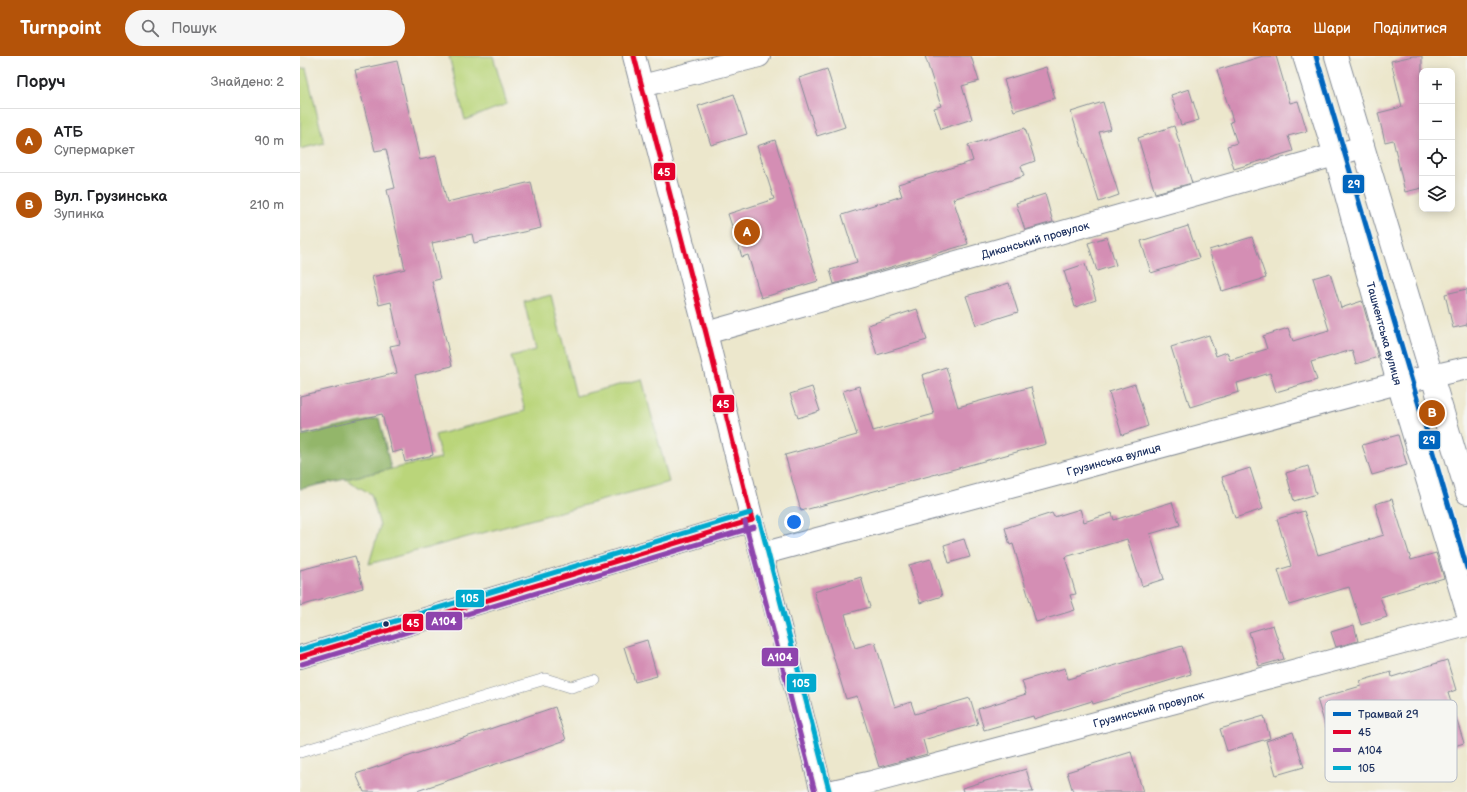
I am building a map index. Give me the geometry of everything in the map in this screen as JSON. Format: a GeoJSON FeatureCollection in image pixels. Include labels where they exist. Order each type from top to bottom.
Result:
{"type":"FeatureCollection","features":[{"type":"Feature","properties":{"kind":"street"},"geometry":{"type":"LineString","coordinates":[[634,56],[706,333],[752,520],[822,792]]}},
{"type":"Feature","properties":{"kind":"street"},"geometry":{"type":"LineString","coordinates":[[642,86],[760,56]]}},
{"type":"Feature","properties":{"kind":"street","name":"Ташкентська вулиця"},"geometry":{"type":"LineString","coordinates":[[1304,56],[1335,155],[1398,382],[1467,611]]}},
{"type":"Feature","properties":{"kind":"street"},"geometry":{"type":"LineString","coordinates":[[1336,56],[1467,493]]}},
{"type":"Feature","properties":{"kind":"street","name":"Диканський провулок"},"geometry":{"type":"LineString","coordinates":[[706,333],[1363,147]]}},
{"type":"Feature","properties":{"kind":"street","name":"Грузинська вулиця"},"geometry":{"type":"LineString","coordinates":[[761,554],[1398,382],[1467,368]]}},
{"type":"Feature","properties":{"kind":"street"},"geometry":{"type":"LineString","coordinates":[[300,657],[752,520]]}},
{"type":"Feature","properties":{"kind":"street","name":"Грузинський провулок"},"geometry":{"type":"LineString","coordinates":[[829,792],[888,778],[1467,625]]}},
{"type":"Feature","properties":{"kind":"lane"},"geometry":{"type":"LineString","coordinates":[[300,752],[544,679],[571,687],[595,680]]}},
{"type":"Feature","properties":{"kind":"green space"},"geometry":{"type":"Polygon","coordinates":[[[449,56],[493,56],[507,104],[465,120],[449,56]]]}},
{"type":"Feature","properties":{"kind":"green space"},"geometry":{"type":"Polygon","coordinates":[[[306,68],[324,143],[300,149],[300,69],[306,68]]]}},
{"type":"Feature","properties":{"kind":"green space"},"geometry":{"type":"Polygon","coordinates":[[[551,295],[576,396],[642,379],[669,482],[369,564],[380,526],[371,494],[345,479],[441,458],[435,435],[525,411],[511,356],[536,350],[524,302],[551,295]]]}},
{"type":"Feature","properties":{"kind":"green space"},"geometry":{"type":"Polygon","coordinates":[[[379,418],[391,469],[300,489],[300,436],[379,418]]]}},
{"type":"Feature","properties":{"kind":"building"},"geometry":{"type":"Polygon","coordinates":[[[925,56],[971,56],[979,81],[962,86],[972,119],[941,129],[934,108],[941,106],[925,56]]]}},
{"type":"Feature","properties":{"kind":"building"},"geometry":{"type":"Polygon","coordinates":[[[1263,56],[1276,56],[1290,103],[1298,101],[1307,131],[1288,136],[1293,151],[1234,169],[1227,146],[1237,143],[1230,122],[1233,121],[1217,70],[1263,56]]]}},
{"type":"Feature","properties":{"kind":"building"},"geometry":{"type":"Polygon","coordinates":[[[1413,56],[1422,56],[1422,68],[1419,68],[1419,189],[1405,192],[1393,140],[1385,142],[1378,113],[1402,107],[1391,61],[1413,56]]]}},
{"type":"Feature","properties":{"kind":"building"},"geometry":{"type":"Polygon","coordinates":[[[397,61],[420,160],[436,156],[447,202],[531,182],[541,228],[474,243],[472,234],[432,243],[440,279],[432,281],[452,366],[415,375],[433,455],[405,462],[402,450],[392,453],[382,414],[300,433],[300,396],[397,373],[390,346],[400,344],[391,302],[379,305],[372,277],[405,269],[387,190],[395,188],[386,149],[375,151],[355,70],[397,61]]]}},
{"type":"Feature","properties":{"kind":"building"},"geometry":{"type":"Polygon","coordinates":[[[1046,67],[1055,98],[1014,111],[1004,80],[1046,67]]]}},
{"type":"Feature","properties":{"kind":"building"},"geometry":{"type":"Polygon","coordinates":[[[827,69],[845,127],[817,136],[799,78],[827,69]]]}},
{"type":"Feature","properties":{"kind":"building"},"geometry":{"type":"Polygon","coordinates":[[[1189,89],[1199,120],[1181,125],[1171,95],[1189,89]]]}},
{"type":"Feature","properties":{"kind":"building"},"geometry":{"type":"Polygon","coordinates":[[[734,94],[747,134],[711,145],[698,106],[734,94]]]}},
{"type":"Feature","properties":{"kind":"building"},"geometry":{"type":"Polygon","coordinates":[[[1103,102],[1111,129],[1099,132],[1119,195],[1099,202],[1071,112],[1103,102]]]}},
{"type":"Feature","properties":{"kind":"building"},"geometry":{"type":"Polygon","coordinates":[[[1174,126],[1192,183],[1155,193],[1138,138],[1174,126]]]}},
{"type":"Feature","properties":{"kind":"building"},"geometry":{"type":"Polygon","coordinates":[[[1025,128],[1035,161],[1021,166],[1024,176],[953,199],[968,244],[834,284],[830,270],[857,262],[842,215],[902,196],[898,184],[973,161],[968,145],[1025,128]]]}},
{"type":"Feature","properties":{"kind":"building"},"geometry":{"type":"Polygon","coordinates":[[[775,140],[818,281],[761,298],[748,255],[742,257],[728,214],[774,199],[757,146],[775,140]]]}},
{"type":"Feature","properties":{"kind":"building"},"geometry":{"type":"Polygon","coordinates":[[[1045,194],[1053,222],[1025,230],[1016,203],[1045,194]]]}},
{"type":"Feature","properties":{"kind":"building"},"geometry":{"type":"Polygon","coordinates":[[[1188,226],[1199,258],[1151,273],[1141,241],[1188,226]]]}},
{"type":"Feature","properties":{"kind":"building"},"geometry":{"type":"Polygon","coordinates":[[[1107,237],[1116,265],[1097,271],[1088,243],[1107,237]]]}},
{"type":"Feature","properties":{"kind":"building"},"geometry":{"type":"Polygon","coordinates":[[[1252,237],[1266,278],[1222,291],[1209,250],[1252,237]]]}},
{"type":"Feature","properties":{"kind":"building"},"geometry":{"type":"Polygon","coordinates":[[[1085,264],[1096,300],[1075,307],[1064,271],[1085,264]]]}},
{"type":"Feature","properties":{"kind":"building"},"geometry":{"type":"Polygon","coordinates":[[[1330,273],[1341,308],[1362,301],[1378,357],[1356,364],[1352,350],[1311,362],[1317,380],[1276,392],[1270,373],[1237,383],[1239,392],[1190,407],[1171,347],[1209,335],[1216,356],[1227,352],[1230,360],[1267,349],[1263,336],[1288,328],[1293,341],[1329,330],[1313,278],[1330,273]]]}},
{"type":"Feature","properties":{"kind":"building"},"geometry":{"type":"Polygon","coordinates":[[[1009,283],[1018,312],[976,325],[966,296],[1009,283]]]}},
{"type":"Feature","properties":{"kind":"building"},"geometry":{"type":"Polygon","coordinates":[[[1467,289],[1467,325],[1453,328],[1445,294],[1467,289]]]}},
{"type":"Feature","properties":{"kind":"building"},"geometry":{"type":"Polygon","coordinates":[[[917,309],[927,340],[877,355],[868,325],[917,309]]]}},
{"type":"Feature","properties":{"kind":"building"},"geometry":{"type":"Polygon","coordinates":[[[946,367],[958,407],[1031,387],[1046,444],[801,511],[785,455],[857,435],[843,391],[859,386],[873,431],[934,414],[922,375],[946,367]]]}},
{"type":"Feature","properties":{"kind":"building"},"geometry":{"type":"Polygon","coordinates":[[[1135,384],[1148,426],[1122,435],[1109,392],[1135,384]]]}},
{"type":"Feature","properties":{"kind":"building"},"geometry":{"type":"Polygon","coordinates":[[[812,387],[820,411],[798,418],[790,394],[812,387]]]}},
{"type":"Feature","properties":{"kind":"building"},"geometry":{"type":"Polygon","coordinates":[[[1398,435],[1407,465],[1372,475],[1362,445],[1398,435]]]}},
{"type":"Feature","properties":{"kind":"building"},"geometry":{"type":"Polygon","coordinates":[[[1308,466],[1316,494],[1294,501],[1286,473],[1308,466]]]}},
{"type":"Feature","properties":{"kind":"building"},"geometry":{"type":"Polygon","coordinates":[[[1250,468],[1263,509],[1235,518],[1222,477],[1250,468]]]}},
{"type":"Feature","properties":{"kind":"building"},"geometry":{"type":"Polygon","coordinates":[[[1392,499],[1411,560],[1436,553],[1444,578],[1380,597],[1387,617],[1361,625],[1349,587],[1289,605],[1278,570],[1291,566],[1277,519],[1304,511],[1318,555],[1384,535],[1375,504],[1392,499]]]}},
{"type":"Feature","properties":{"kind":"building"},"geometry":{"type":"Polygon","coordinates":[[[1172,502],[1180,525],[1150,534],[1164,579],[1142,586],[1127,539],[1065,557],[1076,594],[1070,595],[1075,610],[1036,622],[1013,544],[1010,545],[1005,528],[1052,513],[1054,517],[1080,509],[1084,522],[1112,513],[1114,520],[1172,502]]]}},
{"type":"Feature","properties":{"kind":"building"},"geometry":{"type":"Polygon","coordinates":[[[964,539],[970,557],[949,563],[944,545],[964,539]]]}},
{"type":"Feature","properties":{"kind":"building"},"geometry":{"type":"Polygon","coordinates":[[[355,556],[363,588],[300,606],[300,570],[355,556]]]}},
{"type":"Feature","properties":{"kind":"building"},"geometry":{"type":"Polygon","coordinates":[[[931,559],[942,596],[920,603],[909,565],[931,559]]]}},
{"type":"Feature","properties":{"kind":"building"},"geometry":{"type":"Polygon","coordinates":[[[861,577],[870,607],[845,614],[855,648],[875,642],[895,707],[911,702],[915,714],[970,698],[978,724],[923,740],[927,754],[879,767],[857,696],[846,699],[814,592],[861,577]]]}},
{"type":"Feature","properties":{"kind":"building"},"geometry":{"type":"Polygon","coordinates":[[[1273,625],[1284,659],[1259,666],[1249,632],[1273,625]]]}},
{"type":"Feature","properties":{"kind":"building"},"geometry":{"type":"Polygon","coordinates":[[[1354,625],[1358,641],[1336,647],[1331,632],[1354,625]]]}},
{"type":"Feature","properties":{"kind":"building"},"geometry":{"type":"Polygon","coordinates":[[[647,640],[657,676],[635,682],[624,647],[647,640]]]}},
{"type":"Feature","properties":{"kind":"building"},"geometry":{"type":"Polygon","coordinates":[[[1182,646],[1191,674],[1093,704],[1092,701],[1034,719],[1033,716],[984,730],[978,709],[1026,694],[1022,681],[1065,668],[1068,679],[1182,646]]]}},
{"type":"Feature","properties":{"kind":"building"},"geometry":{"type":"Polygon","coordinates":[[[1447,660],[1456,690],[1448,693],[1450,700],[1325,700],[1325,725],[1317,699],[1361,686],[1360,681],[1391,672],[1392,677],[1447,660]]]}},
{"type":"Feature","properties":{"kind":"building"},"geometry":{"type":"Polygon","coordinates":[[[555,707],[566,740],[414,792],[364,792],[356,774],[555,707]]]}},
{"type":"Feature","properties":{"kind":"building"},"geometry":{"type":"Polygon","coordinates":[[[1264,716],[1270,738],[1227,751],[1220,729],[1264,716]]]}},
{"type":"Feature","properties":{"kind":"building"},"geometry":{"type":"Polygon","coordinates":[[[1457,721],[1464,743],[1457,745],[1457,721]]]}},
{"type":"Feature","properties":{"kind":"building"},"geometry":{"type":"Polygon","coordinates":[[[1293,732],[1304,767],[1276,775],[1266,741],[1293,732]]]}},
{"type":"Feature","properties":{"kind":"building"},"geometry":{"type":"Polygon","coordinates":[[[1131,752],[1143,792],[1073,792],[1067,772],[1131,752]]]}},
{"type":"Feature","properties":{"kind":"building"},"geometry":{"type":"Polygon","coordinates":[[[1026,769],[1033,792],[963,792],[962,788],[1026,769]]]}},
{"type":"Feature","properties":{"kind":"tram line","name":"29"},"geometry":{"type":"LineString","coordinates":[[1316,56],[1467,568]]}},
{"type":"Feature","properties":{"kind":"transit line","name":"45"},"geometry":{"type":"LineString","coordinates":[[634,56],[706,333],[752,520]]}},
{"type":"Feature","properties":{"kind":"transit line","name":"105"},"geometry":{"type":"LineString","coordinates":[[300,650],[750,513]]}},
{"type":"Feature","properties":{"kind":"transit line","name":"105"},"geometry":{"type":"LineString","coordinates":[[759,518],[829,790]]}},
{"type":"Feature","properties":{"kind":"transit line","name":"45"},"geometry":{"type":"LineString","coordinates":[[300,657],[752,520]]}},
{"type":"Feature","properties":{"kind":"transit line","name":"А104"},"geometry":{"type":"LineString","coordinates":[[745,522],[815,792]]}},
{"type":"Feature","properties":{"kind":"transit line","name":"А104"},"geometry":{"type":"LineString","coordinates":[[302,664],[754,527]]}},
{"type":"Feature","properties":{"kind":"place","name":"АТБ"},"geometry":{"type":"Point","coordinates":[747,232]}},
{"type":"Feature","properties":{"kind":"place","name":"Вул. Грузинська"},"geometry":{"type":"Point","coordinates":[1432,413]}}]}
